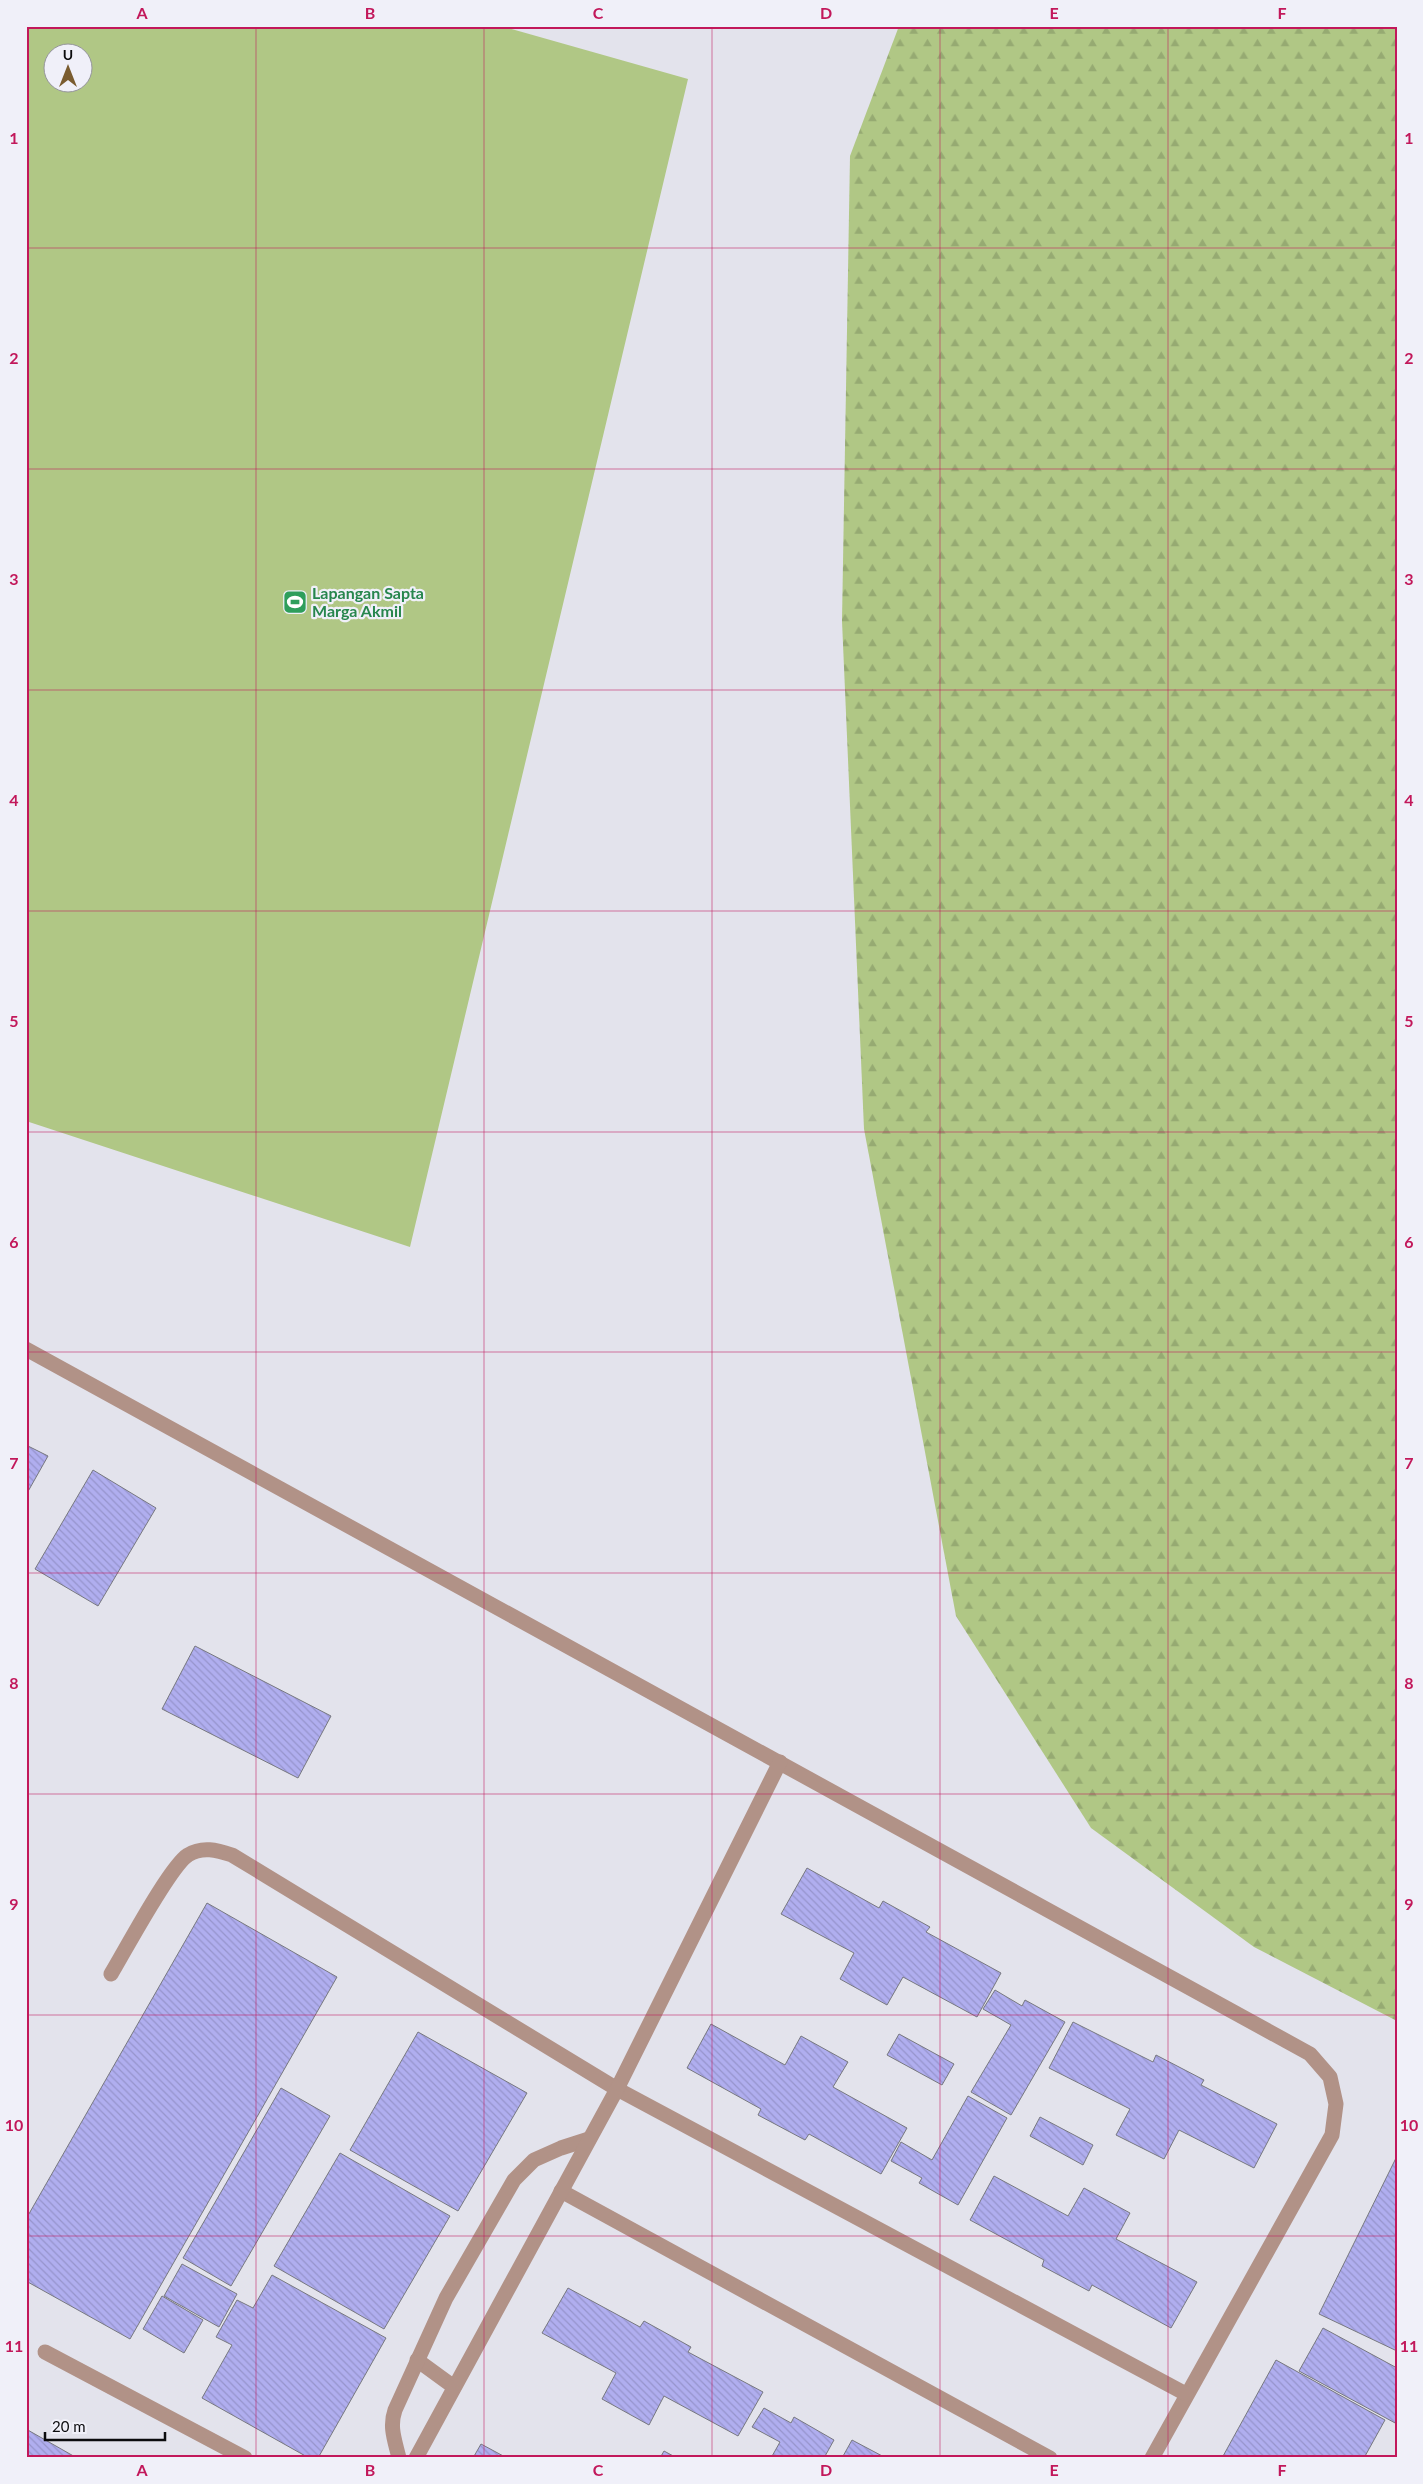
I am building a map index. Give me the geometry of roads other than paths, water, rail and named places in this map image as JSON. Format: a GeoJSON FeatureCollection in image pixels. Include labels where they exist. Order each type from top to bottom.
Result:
{"type":"FeatureCollection","features":[{"type":"Feature","properties":{"kind":"lane"},"geometry":{"type":"LineString","coordinates":[[26,1349],[1310,2054],[1330,2077],[1336,2104],[1332,2135],[1152,2458]]}},
{"type":"Feature","properties":{"kind":"lane"},"geometry":{"type":"LineString","coordinates":[[416,2458],[617,2089],[780,1762]]}},
{"type":"Feature","properties":{"kind":"lane"},"geometry":{"type":"LineString","coordinates":[[111,1974],[179,1862],[201,1849],[215,1850],[232,1855],[617,2089],[1186,2394]]}},
{"type":"Feature","properties":{"kind":"lane"},"geometry":{"type":"LineString","coordinates":[[399,2458],[392,2420],[446,2298],[514,2180],[534,2160],[561,2148],[590,2139]]}},
{"type":"Feature","properties":{"kind":"lane"},"geometry":{"type":"LineString","coordinates":[[561,2191],[1050,2458]]}},
{"type":"Feature","properties":{"kind":"lane"},"geometry":{"type":"LineString","coordinates":[[45,2352],[245,2458]]}},
{"type":"Feature","properties":{"kind":"lane"},"geometry":{"type":"LineString","coordinates":[[417,2360],[454,2386]]}},
{"type":"Feature","properties":{"kind":"place","name":"Lapangan Sapta Marga Akmil"},"geometry":{"type":"Point","coordinates":[295,602]}}]}
